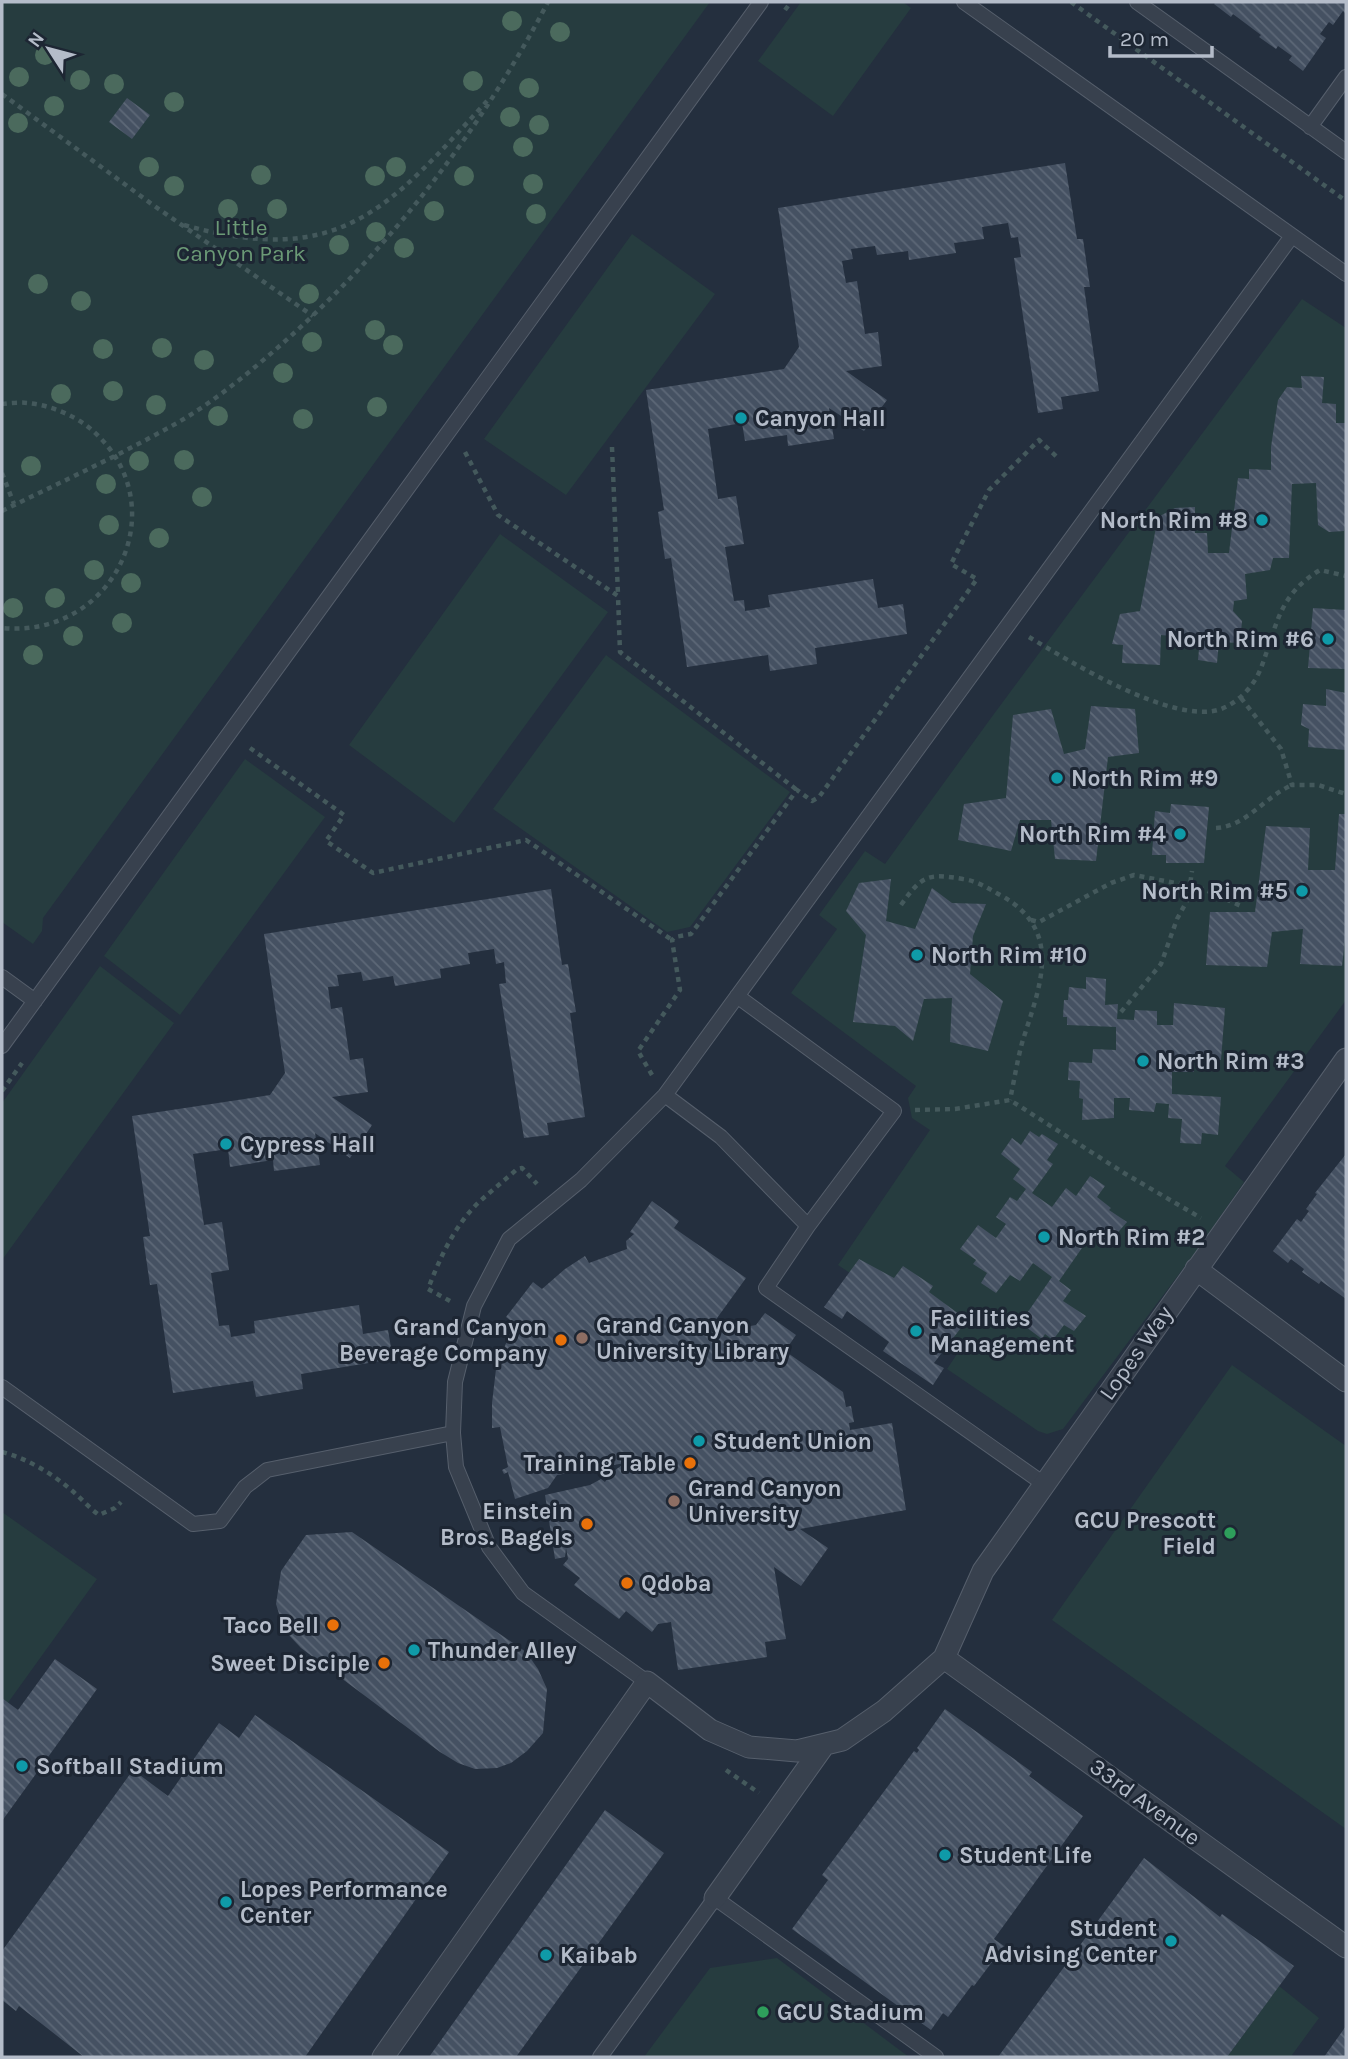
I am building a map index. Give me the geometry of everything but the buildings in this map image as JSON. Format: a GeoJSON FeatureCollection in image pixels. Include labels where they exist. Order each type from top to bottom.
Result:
{"type":"FeatureCollection","features":[{"type":"Feature","properties":{"kind":"street","name":"Lopes Way"},"geometry":{"type":"LineString","coordinates":[[944,1658],[983,1571],[1346,1059]]}},
{"type":"Feature","properties":{"kind":"street"},"geometry":{"type":"LineString","coordinates":[[1196,1269],[1346,1381]]}},
{"type":"Feature","properties":{"kind":"street"},"geometry":{"type":"LineString","coordinates":[[383,2057],[647,1682],[710,1730],[749,1747],[797,1752],[842,1740],[884,1711],[944,1658]]}},
{"type":"Feature","properties":{"kind":"street","name":"33rd Avenue"},"geometry":{"type":"LineString","coordinates":[[944,1658],[1346,1947]]}},
{"type":"Feature","properties":{"kind":"street"},"geometry":{"type":"LineString","coordinates":[[715,1898],[824,1745]]}},
{"type":"Feature","properties":{"kind":"lane"},"geometry":{"type":"LineString","coordinates":[[2,1046],[761,2]]}},
{"type":"Feature","properties":{"kind":"lane"},"geometry":{"type":"LineString","coordinates":[[964,2],[1346,274]]}},
{"type":"Feature","properties":{"kind":"lane"},"geometry":{"type":"LineString","coordinates":[[1137,2],[1346,152]]}},
{"type":"Feature","properties":{"kind":"lane"},"geometry":{"type":"LineString","coordinates":[[1310,127],[1346,77]]}},
{"type":"Feature","properties":{"kind":"lane"},"geometry":{"type":"LineString","coordinates":[[647,1682],[523,1593],[488,1547],[456,1467],[453,1433],[455,1382],[474,1306],[509,1239],[580,1180],[665,1095],[1292,236]]}},
{"type":"Feature","properties":{"kind":"lane"},"geometry":{"type":"LineString","coordinates":[[2,977],[35,1001]]}},
{"type":"Feature","properties":{"kind":"lane"},"geometry":{"type":"LineString","coordinates":[[737,996],[894,1111],[766,1287],[1044,1484]]}},
{"type":"Feature","properties":{"kind":"lane"},"geometry":{"type":"LineString","coordinates":[[665,1095],[721,1137],[808,1226]]}},
{"type":"Feature","properties":{"kind":"lane"},"geometry":{"type":"LineString","coordinates":[[2,1387],[193,1524],[220,1521],[245,1487],[267,1470],[453,1433]]}},
{"type":"Feature","properties":{"kind":"lane"},"geometry":{"type":"LineString","coordinates":[[600,2057],[715,1898],[936,2057]]}},
{"type":"Feature","properties":{"kind":"path"},"geometry":{"type":"LineString","coordinates":[[2,511],[178,422],[241,379],[313,316],[412,209],[456,152],[497,90],[548,2]]}},
{"type":"Feature","properties":{"kind":"path"},"geometry":{"type":"LineString","coordinates":[[1071,2],[1346,201]]}},
{"type":"Feature","properties":{"kind":"path"},"geometry":{"type":"LineString","coordinates":[[180,223],[219,234],[261,239],[300,237],[341,228],[363,218],[405,188],[497,90]]}},
{"type":"Feature","properties":{"kind":"path"},"geometry":{"type":"LineString","coordinates":[[2,94],[313,316]]}},
{"type":"Feature","properties":{"kind":"path"},"geometry":{"type":"LineString","coordinates":[[2,404],[28,403],[54,408],[78,419],[99,435],[115,455],[125,477],[131,501],[132,525],[128,548],[118,571],[104,590],[86,607],[66,619],[43,627],[19,630],[2,628]]}},
{"type":"Feature","properties":{"kind":"path"},"geometry":{"type":"LineString","coordinates":[[612,447],[620,652],[812,801],[819,797],[977,579],[951,564],[989,490],[1039,440],[1058,458]]}},
{"type":"Feature","properties":{"kind":"path"},"geometry":{"type":"LineString","coordinates":[[465,453],[498,515],[618,596]]}},
{"type":"Feature","properties":{"kind":"path"},"geometry":{"type":"LineString","coordinates":[[2,473],[14,505]]}},
{"type":"Feature","properties":{"kind":"path"},"geometry":{"type":"LineString","coordinates":[[1025,635],[1084,670],[1145,698],[1189,711],[1219,710],[1241,698],[1259,672],[1276,622],[1286,602],[1302,581],[1320,570],[1346,576]]}},
{"type":"Feature","properties":{"kind":"path"},"geometry":{"type":"LineString","coordinates":[[1241,698],[1281,749],[1292,785]]}},
{"type":"Feature","properties":{"kind":"path"},"geometry":{"type":"LineString","coordinates":[[250,748],[344,815],[326,841],[373,873],[526,840],[672,940],[680,990],[638,1051],[653,1077],[647,1085]]}},
{"type":"Feature","properties":{"kind":"path"},"geometry":{"type":"LineString","coordinates":[[1216,828],[1238,824],[1274,793],[1292,785],[1318,785],[1346,794]]}},
{"type":"Feature","properties":{"kind":"path"},"geometry":{"type":"LineString","coordinates":[[672,940],[691,934],[797,790]]}},
{"type":"Feature","properties":{"kind":"path"},"geometry":{"type":"LineString","coordinates":[[1121,1012],[1161,964],[1177,919],[1188,899],[1192,871]]}},
{"type":"Feature","properties":{"kind":"path"},"geometry":{"type":"LineString","coordinates":[[901,905],[914,887],[935,874],[973,880],[1012,902],[1031,920],[1041,940],[1043,958],[1037,995],[1021,1046],[1010,1100]]}},
{"type":"Feature","properties":{"kind":"path"},"geometry":{"type":"LineString","coordinates":[[1031,920],[1039,922],[1111,883],[1134,874],[1219,894],[1241,906]]}},
{"type":"Feature","properties":{"kind":"path"},"geometry":{"type":"LineString","coordinates":[[894,1111],[956,1109],[1010,1100],[1124,1173],[1223,1231]]}},
{"type":"Feature","properties":{"kind":"path"},"geometry":{"type":"LineString","coordinates":[[452,1303],[428,1289],[443,1255],[472,1209],[517,1169],[522,1168],[538,1185],[545,1180]]}},
{"type":"Feature","properties":{"kind":"path"},"geometry":{"type":"LineString","coordinates":[[2,1452],[41,1468],[99,1515],[115,1508],[139,1485]]}},
{"type":"Feature","properties":{"kind":"green space","name":"Little Canyon Park"},"geometry":{"type":"Polygon","coordinates":[[[2,2],[710,2],[43,918],[42,931],[33,944],[2,922],[2,2]]]}},
{"type":"Feature","properties":{"kind":"green space"},"geometry":{"type":"Polygon","coordinates":[[[801,2],[903,2],[911,8],[833,116],[758,61],[801,2]]]}},
{"type":"Feature","properties":{"kind":"green space"},"geometry":{"type":"Polygon","coordinates":[[[632,234],[715,294],[566,495],[484,439],[632,234]]]}},
{"type":"Feature","properties":{"kind":"green space"},"geometry":{"type":"Polygon","coordinates":[[[1302,299],[1346,328],[1346,1000],[1225,1166],[1244,1182],[1200,1246],[1063,1429],[1047,1434],[1038,1431],[947,1369],[961,1348],[838,1265],[930,1130],[912,1118],[908,1098],[916,1086],[791,993],[837,929],[819,915],[865,851],[885,864],[1302,299]]]}},
{"type":"Feature","properties":{"kind":"green space"},"geometry":{"type":"Polygon","coordinates":[[[500,534],[608,612],[454,823],[349,745],[500,534]]]}},
{"type":"Feature","properties":{"kind":"green space"},"geometry":{"type":"Polygon","coordinates":[[[606,655],[790,792],[690,927],[667,932],[493,809],[606,655]]]}},
{"type":"Feature","properties":{"kind":"green space"},"geometry":{"type":"Polygon","coordinates":[[[245,759],[325,817],[180,1015],[104,956],[245,759]]]}},
{"type":"Feature","properties":{"kind":"green space"},"geometry":{"type":"Polygon","coordinates":[[[100,966],[174,1023],[2,1260],[2,1103],[100,966]]]}},
{"type":"Feature","properties":{"kind":"green space","name":"GCU Prescott Field"},"geometry":{"type":"Polygon","coordinates":[[[1232,1365],[1346,1446],[1346,1829],[1052,1620],[1232,1365]]]}},
{"type":"Feature","properties":{"kind":"green space"},"geometry":{"type":"Polygon","coordinates":[[[2,1512],[97,1579],[2,1711],[2,1512]]]}},
{"type":"Feature","properties":{"kind":"green space","name":"GCU Stadium"},"geometry":{"type":"Polygon","coordinates":[[[777,1958],[909,2057],[644,2057],[710,1968],[777,1958]]]}},
{"type":"Feature","properties":{"kind":"green space"},"geometry":{"type":"Polygon","coordinates":[[[1279,1986],[1319,2018],[1292,2055],[1294,2057],[1227,2057],[1279,1986]]]}},
{"type":"Feature","properties":{"kind":"place","name":"Canyon Hall"},"geometry":{"type":"Point","coordinates":[741,418]}},
{"type":"Feature","properties":{"kind":"place","name":"North Rim #8"},"geometry":{"type":"Point","coordinates":[1262,520]}},
{"type":"Feature","properties":{"kind":"place","name":"North Rim #6"},"geometry":{"type":"Point","coordinates":[1328,639]}},
{"type":"Feature","properties":{"kind":"place","name":"North Rim #9"},"geometry":{"type":"Point","coordinates":[1057,778]}},
{"type":"Feature","properties":{"kind":"place","name":"North Rim #4"},"geometry":{"type":"Point","coordinates":[1180,834]}},
{"type":"Feature","properties":{"kind":"place","name":"North Rim #5"},"geometry":{"type":"Point","coordinates":[1302,891]}},
{"type":"Feature","properties":{"kind":"place","name":"North Rim #10"},"geometry":{"type":"Point","coordinates":[917,955]}},
{"type":"Feature","properties":{"kind":"place","name":"North Rim #3"},"geometry":{"type":"Point","coordinates":[1143,1061]}},
{"type":"Feature","properties":{"kind":"place","name":"Cypress Hall"},"geometry":{"type":"Point","coordinates":[226,1144]}},
{"type":"Feature","properties":{"kind":"place","name":"North Rim #2"},"geometry":{"type":"Point","coordinates":[1044,1237]}},
{"type":"Feature","properties":{"kind":"place","name":"Facilities Management"},"geometry":{"type":"Point","coordinates":[916,1331]}},
{"type":"Feature","properties":{"kind":"place","name":"Grand Canyon University Library"},"geometry":{"type":"Point","coordinates":[582,1338]}},
{"type":"Feature","properties":{"kind":"place","name":"Grand Canyon Beverage Company"},"geometry":{"type":"Point","coordinates":[561,1340]}},
{"type":"Feature","properties":{"kind":"place","name":"Student Union"},"geometry":{"type":"Point","coordinates":[699,1441]}},
{"type":"Feature","properties":{"kind":"place","name":"Training Table"},"geometry":{"type":"Point","coordinates":[690,1463]}},
{"type":"Feature","properties":{"kind":"place","name":"Grand Canyon University"},"geometry":{"type":"Point","coordinates":[674,1501]}},
{"type":"Feature","properties":{"kind":"place","name":"Einstein Bros. Bagels"},"geometry":{"type":"Point","coordinates":[587,1524]}},
{"type":"Feature","properties":{"kind":"place","name":"GCU Prescott Field"},"geometry":{"type":"Point","coordinates":[1230,1533]}},
{"type":"Feature","properties":{"kind":"place","name":"Qdoba"},"geometry":{"type":"Point","coordinates":[627,1583]}},
{"type":"Feature","properties":{"kind":"place","name":"Taco Bell"},"geometry":{"type":"Point","coordinates":[333,1625]}},
{"type":"Feature","properties":{"kind":"place","name":"Thunder Alley"},"geometry":{"type":"Point","coordinates":[414,1650]}},
{"type":"Feature","properties":{"kind":"place","name":"Sweet Disciple"},"geometry":{"type":"Point","coordinates":[384,1663]}},
{"type":"Feature","properties":{"kind":"place","name":"Softball Stadium"},"geometry":{"type":"Point","coordinates":[22,1766]}},
{"type":"Feature","properties":{"kind":"place","name":"Student Life"},"geometry":{"type":"Point","coordinates":[945,1855]}},
{"type":"Feature","properties":{"kind":"place","name":"Lopes Performance Center"},"geometry":{"type":"Point","coordinates":[226,1902]}},
{"type":"Feature","properties":{"kind":"place","name":"Student Advising Center"},"geometry":{"type":"Point","coordinates":[1171,1941]}},
{"type":"Feature","properties":{"kind":"place","name":"Kaibab"},"geometry":{"type":"Point","coordinates":[546,1955]}},
{"type":"Feature","properties":{"kind":"place","name":"GCU Stadium"},"geometry":{"type":"Point","coordinates":[763,2012]}}]}
